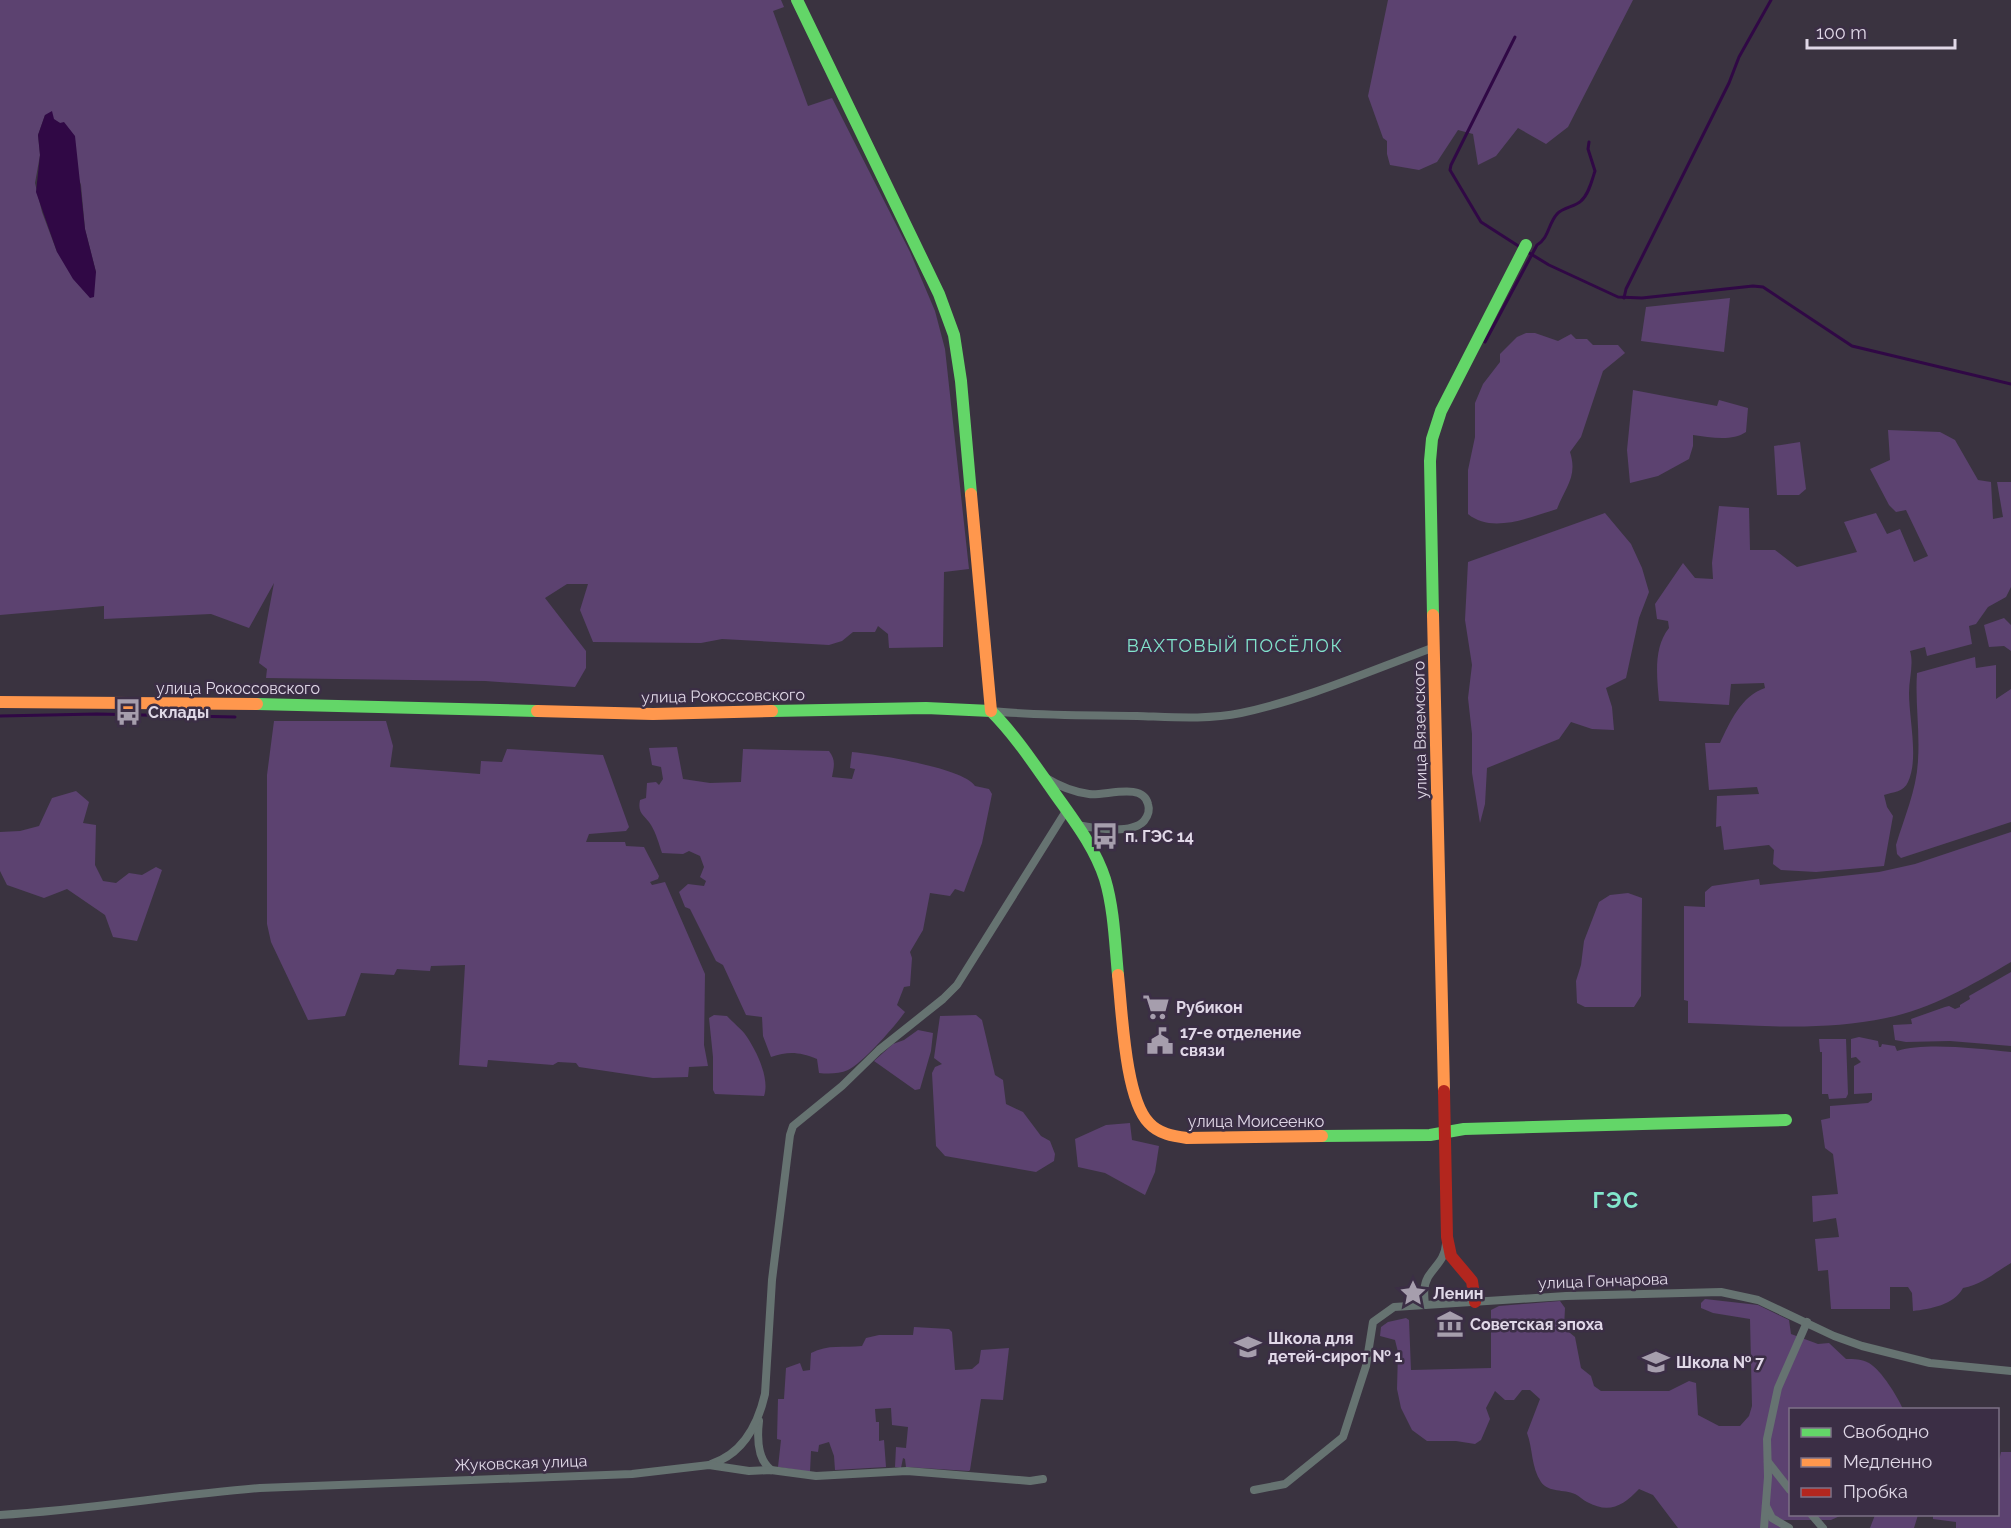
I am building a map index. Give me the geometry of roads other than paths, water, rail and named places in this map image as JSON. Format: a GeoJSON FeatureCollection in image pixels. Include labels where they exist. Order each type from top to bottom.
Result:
{"type":"FeatureCollection","features":[{"type":"Feature","properties":{"kind":"street"},"geometry":{"type":"LineString","coordinates":[[797,0],[946,309],[954,335],[962,392],[991,711]]}},
{"type":"Feature","properties":{"kind":"street","name":"улица Вяземского"},"geometry":{"type":"LineString","coordinates":[[1447,1237],[1430,474],[1432,439],[1446,400],[1526,245]]}},
{"type":"Feature","properties":{"kind":"street","name":"улица Рокоссовского"},"geometry":{"type":"LineString","coordinates":[[0,702],[297,704],[652,714],[927,708],[1016,714],[1231,715],[1320,689],[1435,647]]}},
{"type":"Feature","properties":{"kind":"street","name":"улица Моисеенко"},"geometry":{"type":"LineString","coordinates":[[991,711],[1012,734],[1098,860],[1107,887],[1131,1087],[1136,1105],[1149,1124],[1168,1136],[1187,1138],[1374,1137],[1430,1135],[1464,1129],[1786,1120]]}},
{"type":"Feature","properties":{"kind":"street"},"geometry":{"type":"LineString","coordinates":[[1042,776],[1069,789],[1087,794],[1136,792],[1144,796],[1149,805],[1148,815],[1137,826],[1116,829],[1076,825]]}},
{"type":"Feature","properties":{"kind":"street"},"geometry":{"type":"LineString","coordinates":[[709,1465],[723,1459],[750,1433],[759,1416],[765,1394],[775,1254],[793,1126],[957,985],[1066,811]]}},
{"type":"Feature","properties":{"kind":"street"},"geometry":{"type":"LineString","coordinates":[[1447,1237],[1451,1256],[1472,1281],[1475,1302]]}},
{"type":"Feature","properties":{"kind":"street"},"geometry":{"type":"LineString","coordinates":[[1425,1305],[1425,1285],[1443,1257],[1447,1237]]}},
{"type":"Feature","properties":{"kind":"street"},"geometry":{"type":"LineString","coordinates":[[1434,1270],[1448,1265],[1461,1269]]}},
{"type":"Feature","properties":{"kind":"street","name":"улица Гончарова"},"geometry":{"type":"LineString","coordinates":[[1254,1490],[1285,1484],[1343,1437],[1366,1366],[1373,1322],[1394,1307],[1566,1296],[1721,1292],[1758,1300],[1834,1336],[1862,1346],[1919,1361],[2011,1371]]}},
{"type":"Feature","properties":{"kind":"street"},"geometry":{"type":"LineString","coordinates":[[1764,1528],[1767,1439],[1778,1388],[1807,1322]]}},
{"type":"Feature","properties":{"kind":"street"},"geometry":{"type":"LineString","coordinates":[[759,1416],[758,1439],[761,1457],[771,1470]]}},
{"type":"Feature","properties":{"kind":"street"},"geometry":{"type":"LineString","coordinates":[[1767,1459],[1789,1487]]}},
{"type":"Feature","properties":{"kind":"street","name":"Жуковская улица"},"geometry":{"type":"LineString","coordinates":[[0,1515],[96,1508],[202,1493],[260,1488],[632,1474],[709,1465],[749,1471],[771,1470],[816,1476],[907,1471],[1030,1481],[1043,1479]]}},
{"type":"Feature","properties":{"kind":"street"},"geometry":{"type":"LineString","coordinates":[[1766,1503],[1772,1518],[1789,1528]]}},
{"type":"Feature","properties":{"kind":"street"},"geometry":{"type":"LineString","coordinates":[[1812,1516],[1823,1528]]}},
{"type":"Feature","properties":{"kind":"waterway"},"geometry":{"type":"LineString","coordinates":[[1624,298],[1626,289],[1729,83],[1739,57],[1771,0]]}},
{"type":"Feature","properties":{"kind":"waterway"},"geometry":{"type":"LineString","coordinates":[[1515,37],[1450,170],[1481,222],[1520,247]]}},
{"type":"Feature","properties":{"kind":"waterway"},"geometry":{"type":"LineString","coordinates":[[1485,342],[1554,218],[1562,210],[1578,203],[1588,191],[1595,171],[1588,149],[1589,142]]}},
{"type":"Feature","properties":{"kind":"waterway"},"geometry":{"type":"LineString","coordinates":[[1526,251],[1549,265],[1618,297],[1642,298],[1753,286],[1763,287],[1852,346],[2011,384]]}},
{"type":"Feature","properties":{"kind":"waterway"},"geometry":{"type":"LineString","coordinates":[[0,716],[97,714],[235,717]]}},
{"type":"Feature","properties":{"kind":"place","name":"Склады"},"geometry":{"type":"Point","coordinates":[128,712]}},
{"type":"Feature","properties":{"kind":"place","name":"п. ГЭС 14"},"geometry":{"type":"Point","coordinates":[1105,836]}},
{"type":"Feature","properties":{"kind":"place","name":"Рубикон"},"geometry":{"type":"Point","coordinates":[1156,1007]}},
{"type":"Feature","properties":{"kind":"place","name":"17-е отделение связи"},"geometry":{"type":"Point","coordinates":[1160,1041]}},
{"type":"Feature","properties":{"kind":"place","name":"Ленин"},"geometry":{"type":"Point","coordinates":[1413,1293]}},
{"type":"Feature","properties":{"kind":"place","name":"Советская эпоха"},"geometry":{"type":"Point","coordinates":[1450,1324]}},
{"type":"Feature","properties":{"kind":"place","name":"Школа для детей-сирот № 1"},"geometry":{"type":"Point","coordinates":[1248,1347]}},
{"type":"Feature","properties":{"kind":"place","name":"Школа № 7"},"geometry":{"type":"Point","coordinates":[1656,1362]}},
{"type":"Feature","properties":{"kind":"district","name":"ВАХТОВЫЙ ПОСЁЛОК"},"geometry":{"type":"Point","coordinates":[1235,645]}},
{"type":"Feature","properties":{"kind":"district","name":"ГЭС"},"geometry":{"type":"Point","coordinates":[1616,1200]}}]}
